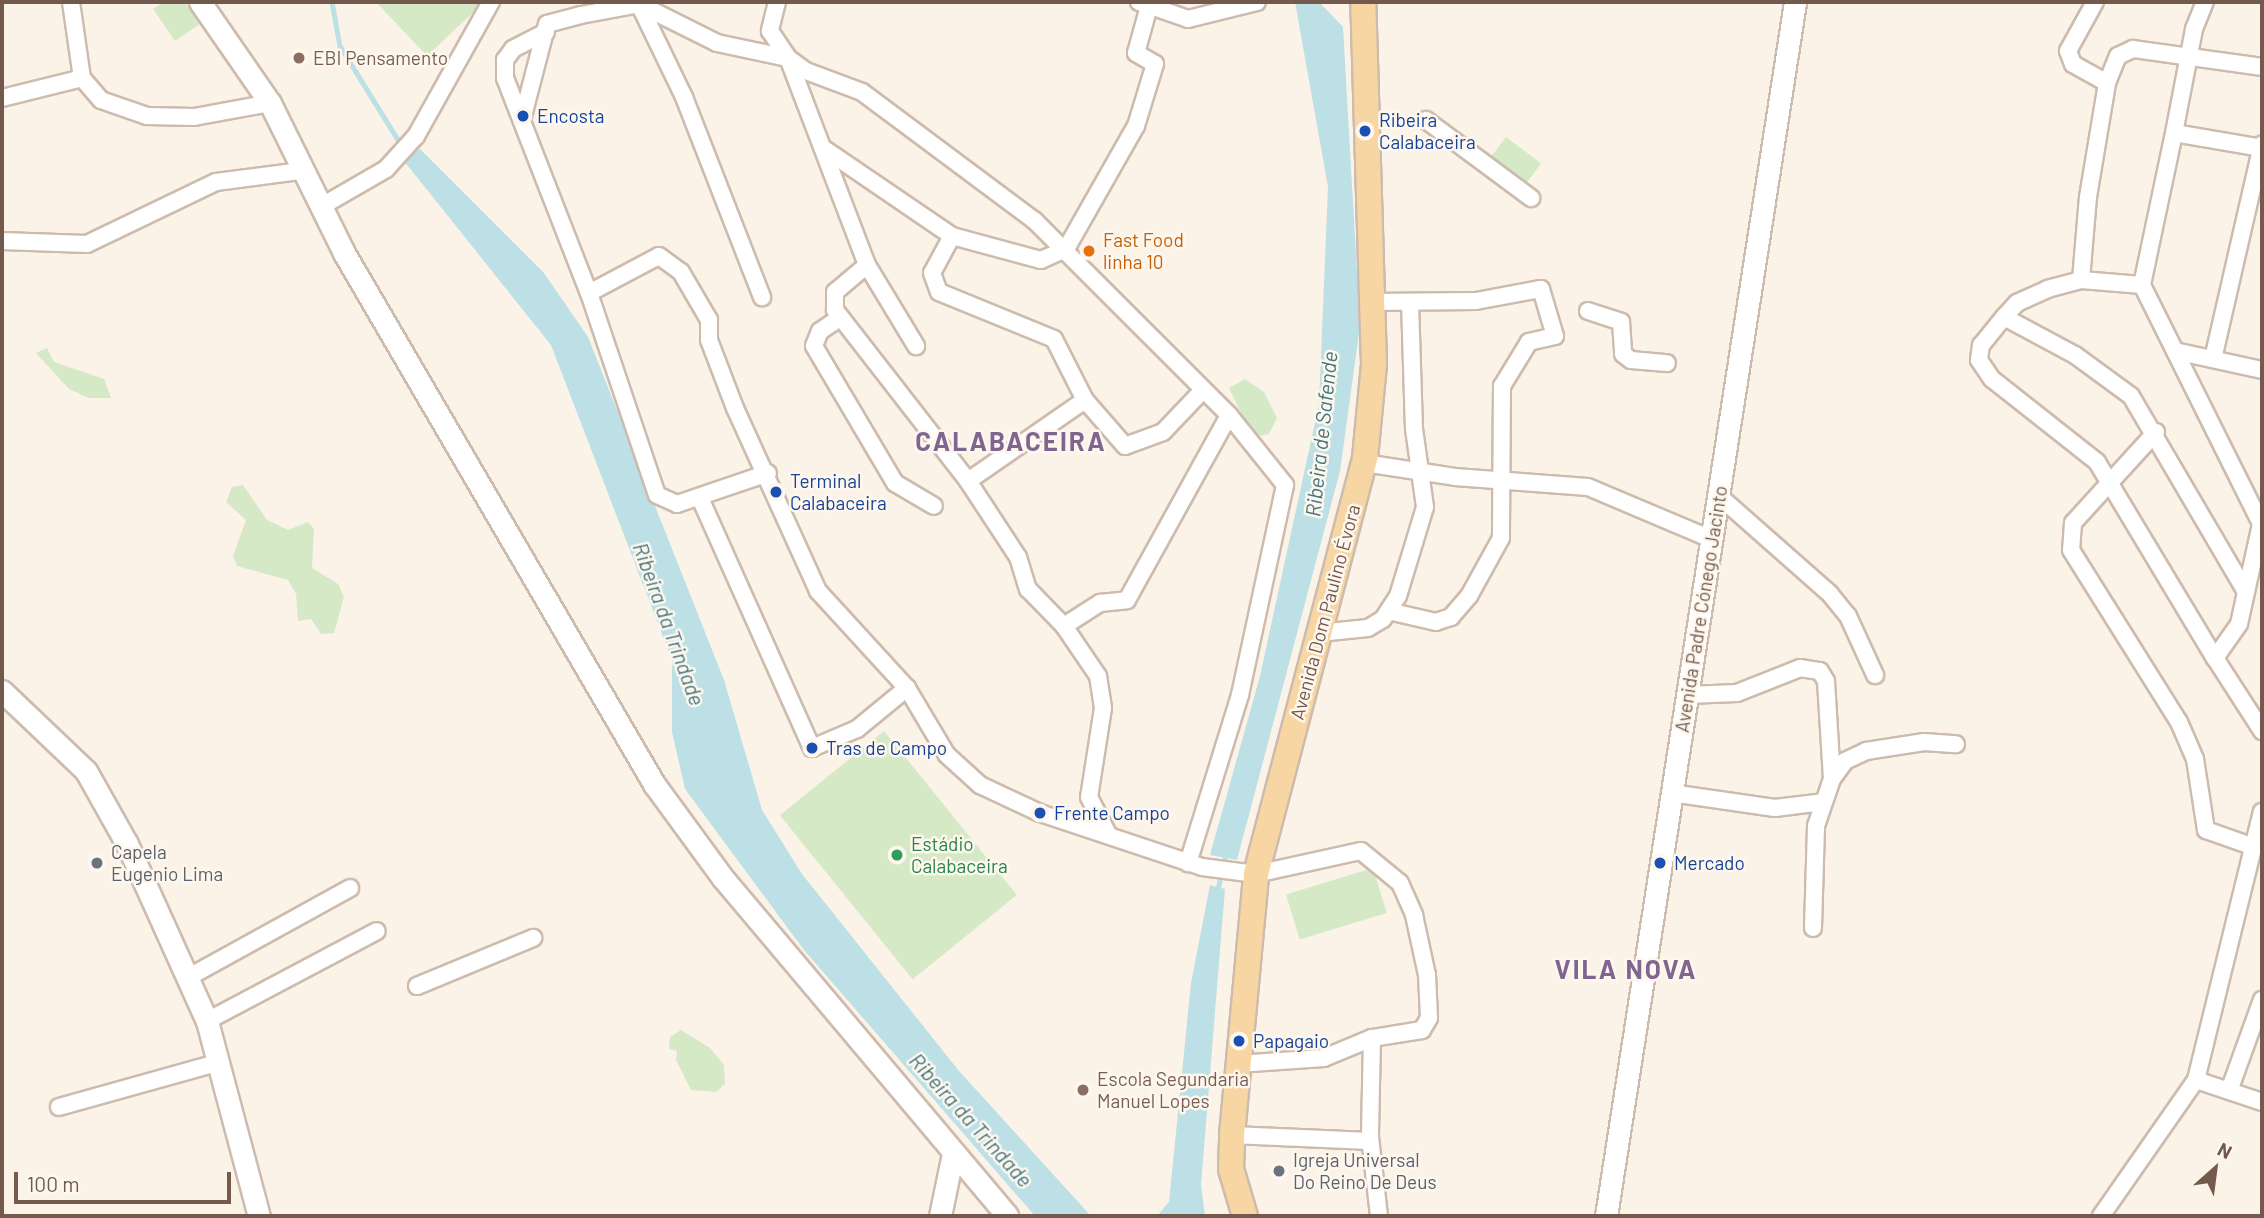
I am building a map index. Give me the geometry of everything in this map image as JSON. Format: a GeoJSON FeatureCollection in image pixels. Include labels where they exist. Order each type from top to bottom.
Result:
{"type":"FeatureCollection","features":[{"type":"Feature","properties":{"kind":"main road","name":"Avenida Dom Paulino Évora"},"geometry":{"type":"LineString","coordinates":[[1244,1216],[1231,1169],[1248,875],[1319,633],[1364,463],[1374,364],[1363,2]]}},
{"type":"Feature","properties":{"kind":"street"},"geometry":{"type":"LineString","coordinates":[[71,2],[82,78],[101,100],[147,116],[185,118],[270,103]]}},
{"type":"Feature","properties":{"kind":"street"},"geometry":{"type":"LineString","coordinates":[[200,2],[270,103],[301,171],[322,206],[344,253],[654,784],[722,877],[1007,1216]]}},
{"type":"Feature","properties":{"kind":"street"},"geometry":{"type":"LineString","coordinates":[[322,206],[386,169],[416,136],[491,2]]}},
{"type":"Feature","properties":{"kind":"street"},"geometry":{"type":"LineString","coordinates":[[777,2],[770,32],[788,58],[867,265],[916,346]]}},
{"type":"Feature","properties":{"kind":"street"},"geometry":{"type":"LineString","coordinates":[[823,148],[952,236],[1041,260],[1066,249],[1136,127],[1155,64],[1136,53],[1144,4],[1188,19],[1257,2]]}},
{"type":"Feature","properties":{"kind":"street","name":"Avenida Padre Cónego Jacinto"},"geometry":{"type":"LineString","coordinates":[[1606,1216],[1795,2]]}},
{"type":"Feature","properties":{"kind":"street"},"geometry":{"type":"LineString","coordinates":[[2095,2],[2068,51],[2073,64],[2107,83]]}},
{"type":"Feature","properties":{"kind":"street"},"geometry":{"type":"LineString","coordinates":[[2205,2],[2189,57],[2142,285],[2261,524],[2239,625],[2215,658]]}},
{"type":"Feature","properties":{"kind":"street"},"geometry":{"type":"LineString","coordinates":[[639,4],[684,97],[762,297]]}},
{"type":"Feature","properties":{"kind":"street"},"geometry":{"type":"LineString","coordinates":[[523,116],[547,24],[558,20],[639,4],[717,43],[788,58],[806,71],[862,92],[1066,249],[1230,415],[1286,485],[1240,695],[1195,865]]}},
{"type":"Feature","properties":{"kind":"street"},"geometry":{"type":"LineString","coordinates":[[546,32],[518,44],[505,60],[505,78],[523,116],[551,203],[589,293],[659,499],[670,504],[700,498],[768,473]]}},
{"type":"Feature","properties":{"kind":"street"},"geometry":{"type":"LineString","coordinates":[[2081,280],[2107,83],[2118,56],[2133,49],[2262,67]]}},
{"type":"Feature","properties":{"kind":"street"},"geometry":{"type":"LineString","coordinates":[[2,98],[82,78]]}},
{"type":"Feature","properties":{"kind":"street"},"geometry":{"type":"LineString","coordinates":[[1426,120],[1531,198]]}},
{"type":"Feature","properties":{"kind":"street"},"geometry":{"type":"LineString","coordinates":[[2174,133],[2262,147],[2213,359]]}},
{"type":"Feature","properties":{"kind":"street"},"geometry":{"type":"LineString","coordinates":[[2,241],[87,244],[216,182],[301,171]]}},
{"type":"Feature","properties":{"kind":"street"},"geometry":{"type":"LineString","coordinates":[[952,236],[932,273],[939,292],[1054,339],[1086,400],[1125,446],[1163,432],[1203,390]]}},
{"type":"Feature","properties":{"kind":"street"},"geometry":{"type":"LineString","coordinates":[[589,293],[641,262],[669,258],[694,290],[709,320],[709,341],[818,591],[907,688],[947,755],[980,785],[1040,813],[1195,865],[1248,875],[1361,851],[1400,883],[1414,915],[1429,1018],[1422,1030],[1372,1038],[1324,1058],[1237,1064]]}},
{"type":"Feature","properties":{"kind":"street"},"geometry":{"type":"LineString","coordinates":[[838,319],[835,292],[867,265]]}},
{"type":"Feature","properties":{"kind":"street"},"geometry":{"type":"LineString","coordinates":[[2142,285],[2081,280],[2017,303],[1981,345],[1983,369],[2097,462],[2262,731]]}},
{"type":"Feature","properties":{"kind":"street"},"geometry":{"type":"LineString","coordinates":[[1372,302],[1410,305],[1476,301],[1541,289],[1555,336],[1529,342],[1502,386],[1504,481],[1501,538],[1460,607],[1436,622],[1388,611]]}},
{"type":"Feature","properties":{"kind":"street"},"geometry":{"type":"LineString","coordinates":[[1319,633],[1368,628],[1388,611],[1398,596],[1425,507],[1423,468],[1414,429],[1410,305]]}},
{"type":"Feature","properties":{"kind":"street"},"geometry":{"type":"LineString","coordinates":[[1588,311],[1616,317],[1623,354],[1631,360],[1667,363]]}},
{"type":"Feature","properties":{"kind":"street"},"geometry":{"type":"LineString","coordinates":[[2004,317],[2075,355],[2132,396],[2156,432],[2246,592]]}},
{"type":"Feature","properties":{"kind":"street"},"geometry":{"type":"LineString","coordinates":[[838,319],[850,325],[968,481],[1018,557],[1028,589],[1064,626],[1098,676],[1102,695],[1089,797],[1090,808],[1108,834]]}},
{"type":"Feature","properties":{"kind":"street"},"geometry":{"type":"LineString","coordinates":[[838,319],[820,331],[814,346],[895,483],[934,506]]}},
{"type":"Feature","properties":{"kind":"street"},"geometry":{"type":"LineString","coordinates":[[2175,351],[2262,370]]}},
{"type":"Feature","properties":{"kind":"street"},"geometry":{"type":"LineString","coordinates":[[968,481],[1086,400]]}},
{"type":"Feature","properties":{"kind":"street"},"geometry":{"type":"LineString","coordinates":[[1064,626],[1100,603],[1127,600],[1230,415]]}},
{"type":"Feature","properties":{"kind":"street"},"geometry":{"type":"LineString","coordinates":[[2156,432],[2108,481],[2073,523],[2071,550],[2179,722],[2195,759],[2206,830],[2255,847]]}},
{"type":"Feature","properties":{"kind":"street"},"geometry":{"type":"LineString","coordinates":[[1364,463],[1423,468],[1504,481],[1588,487],[1665,515],[1711,539]]}},
{"type":"Feature","properties":{"kind":"street"},"geometry":{"type":"LineString","coordinates":[[1719,496],[1830,594],[1853,627],[1875,675]]}},
{"type":"Feature","properties":{"kind":"street"},"geometry":{"type":"LineString","coordinates":[[700,498],[812,748],[857,729],[907,688]]}},
{"type":"Feature","properties":{"kind":"street"},"geometry":{"type":"LineString","coordinates":[[1687,695],[1737,693],[1800,668],[1820,671],[1826,681],[1832,779]]}},
{"type":"Feature","properties":{"kind":"street"},"geometry":{"type":"LineString","coordinates":[[2,691],[86,771],[189,977],[207,1021],[259,1216]]}},
{"type":"Feature","properties":{"kind":"street"},"geometry":{"type":"LineString","coordinates":[[1814,929],[1812,847],[1823,802],[1832,779],[1845,761],[1866,751],[1924,741],[1956,744]]}},
{"type":"Feature","properties":{"kind":"street"},"geometry":{"type":"LineString","coordinates":[[1671,793],[1775,808],[1823,802]]}},
{"type":"Feature","properties":{"kind":"street"},"geometry":{"type":"LineString","coordinates":[[2101,1216],[2196,1080],[2262,812]]}},
{"type":"Feature","properties":{"kind":"street"},"geometry":{"type":"LineString","coordinates":[[189,977],[351,888]]}},
{"type":"Feature","properties":{"kind":"street"},"geometry":{"type":"LineString","coordinates":[[207,1021],[377,931]]}},
{"type":"Feature","properties":{"kind":"street"},"geometry":{"type":"LineString","coordinates":[[418,986],[533,938]]}},
{"type":"Feature","properties":{"kind":"street"},"geometry":{"type":"LineString","coordinates":[[2229,1091],[2262,1000]]}},
{"type":"Feature","properties":{"kind":"street"},"geometry":{"type":"LineString","coordinates":[[1372,1038],[1370,1141],[1379,1216]]}},
{"type":"Feature","properties":{"kind":"street"},"geometry":{"type":"LineString","coordinates":[[59,1107],[218,1063]]}},
{"type":"Feature","properties":{"kind":"street"},"geometry":{"type":"LineString","coordinates":[[2196,1080],[2262,1102]]}},
{"type":"Feature","properties":{"kind":"street"},"geometry":{"type":"LineString","coordinates":[[1232,1135],[1370,1141]]}},
{"type":"Feature","properties":{"kind":"street"},"geometry":{"type":"LineString","coordinates":[[940,1216],[953,1153]]}},
{"type":"Feature","properties":{"kind":"green space"},"geometry":{"type":"Polygon","coordinates":[[[164,2],[185,2],[200,24],[175,41],[153,9],[164,2]]]}},
{"type":"Feature","properties":{"kind":"green space"},"geometry":{"type":"Polygon","coordinates":[[[376,2],[484,2],[427,56],[376,2]]]}},
{"type":"Feature","properties":{"kind":"green space"},"geometry":{"type":"Polygon","coordinates":[[[1506,137],[1541,163],[1525,185],[1490,159],[1506,137]]]}},
{"type":"Feature","properties":{"kind":"green space"},"geometry":{"type":"Polygon","coordinates":[[[47,348],[54,362],[104,379],[111,398],[89,398],[69,389],[36,353],[47,348]]]}},
{"type":"Feature","properties":{"kind":"green space"},"geometry":{"type":"Polygon","coordinates":[[[1245,379],[1264,392],[1277,418],[1269,434],[1259,436],[1244,419],[1229,388],[1245,379]]]}},
{"type":"Feature","properties":{"kind":"green space"},"geometry":{"type":"Polygon","coordinates":[[[243,485],[267,520],[288,530],[308,522],[314,529],[312,568],[338,584],[344,597],[334,633],[321,634],[311,619],[298,621],[296,594],[288,580],[237,566],[233,556],[246,520],[226,502],[232,487],[243,485]]]}},
{"type":"Feature","properties":{"kind":"green space","name":"Estádio Calabaceira"},"geometry":{"type":"Polygon","coordinates":[[[884,731],[1017,895],[913,979],[780,815],[884,731]]]}},
{"type":"Feature","properties":{"kind":"green space"},"geometry":{"type":"Polygon","coordinates":[[[1373,868],[1387,913],[1300,940],[1286,895],[1373,868]]]}},
{"type":"Feature","properties":{"kind":"green space"},"geometry":{"type":"Polygon","coordinates":[[[681,1030],[710,1048],[724,1065],[725,1084],[716,1092],[691,1090],[676,1060],[677,1051],[669,1049],[670,1037],[681,1030]]]}},
{"type":"Feature","properties":{"kind":"water","name":"Ribeira de Safende"},"geometry":{"type":"Polygon","coordinates":[[[1295,2],[1319,2],[1343,27],[1360,326],[1340,471],[1237,860],[1210,855],[1260,676],[1319,404],[1328,187],[1295,2]]]}},
{"type":"Feature","properties":{"kind":"water"},"geometry":{"type":"Polygon","coordinates":[[[420,149],[544,273],[588,337],[724,680],[762,810],[802,874],[959,1071],[1091,1216],[1035,1216],[804,950],[685,789],[672,732],[672,660],[551,345],[404,161],[420,149]]]}},
{"type":"Feature","properties":{"kind":"water"},"geometry":{"type":"Polygon","coordinates":[[[1210,885],[1225,889],[1201,1185],[1205,1216],[1157,1216],[1169,1202],[1191,983],[1210,885]]]}},
{"type":"Feature","properties":{"kind":"waterway","name":"Ribeira da Trindade"},"geometry":{"type":"LineString","coordinates":[[332,2],[340,46],[402,146]]}},
{"type":"Feature","properties":{"kind":"waterway"},"geometry":{"type":"LineString","coordinates":[[1217,892],[1226,852]]}},
{"type":"Feature","properties":{"kind":"place","name":"EBI Pensamento"},"geometry":{"type":"Point","coordinates":[299,58]}},
{"type":"Feature","properties":{"kind":"place","name":"Encosta"},"geometry":{"type":"Point","coordinates":[523,116]}},
{"type":"Feature","properties":{"kind":"place","name":"Ribeira Calabaceira"},"geometry":{"type":"Point","coordinates":[1365,131]}},
{"type":"Feature","properties":{"kind":"place","name":"Fast Food linha 10"},"geometry":{"type":"Point","coordinates":[1089,251]}},
{"type":"Feature","properties":{"kind":"place","name":"Terminal Calabaceira"},"geometry":{"type":"Point","coordinates":[776,492]}},
{"type":"Feature","properties":{"kind":"place","name":"Tras de Campo"},"geometry":{"type":"Point","coordinates":[812,748]}},
{"type":"Feature","properties":{"kind":"place","name":"Frente Campo"},"geometry":{"type":"Point","coordinates":[1040,813]}},
{"type":"Feature","properties":{"kind":"place","name":"Estádio Calabaceira"},"geometry":{"type":"Point","coordinates":[897,855]}},
{"type":"Feature","properties":{"kind":"place","name":"Capela Eugenio Lima"},"geometry":{"type":"Point","coordinates":[97,863]}},
{"type":"Feature","properties":{"kind":"place","name":"Mercado"},"geometry":{"type":"Point","coordinates":[1660,863]}},
{"type":"Feature","properties":{"kind":"place","name":"Papagaio"},"geometry":{"type":"Point","coordinates":[1239,1041]}},
{"type":"Feature","properties":{"kind":"place","name":"Escola Segundaria Manuel Lopes"},"geometry":{"type":"Point","coordinates":[1083,1090]}},
{"type":"Feature","properties":{"kind":"place","name":"Igreja Universal Do Reino De Deus"},"geometry":{"type":"Point","coordinates":[1279,1171]}},
{"type":"Feature","properties":{"kind":"district","name":"CALABACEIRA"},"geometry":{"type":"Point","coordinates":[1011,441]}},
{"type":"Feature","properties":{"kind":"district","name":"VILA NOVA"},"geometry":{"type":"Point","coordinates":[1626,969]}}]}
